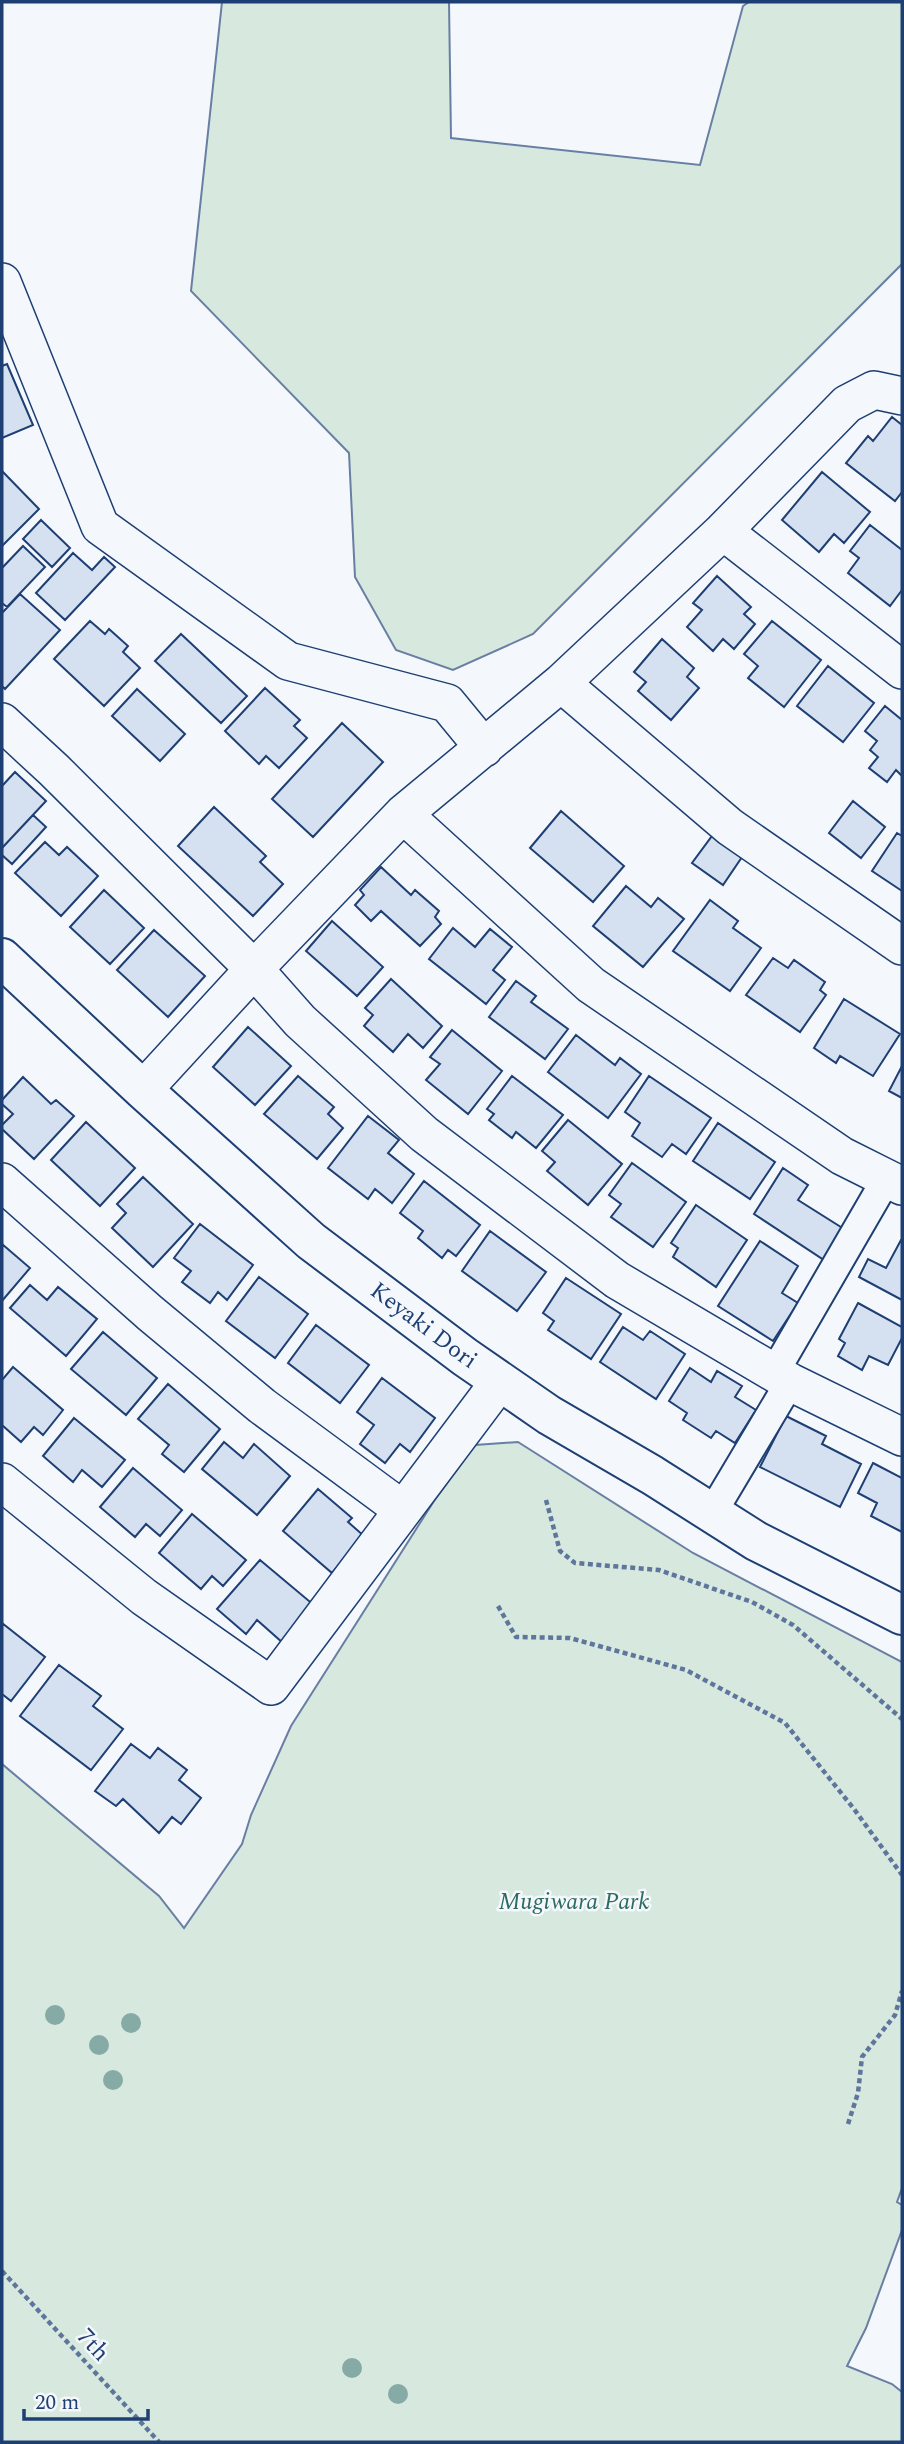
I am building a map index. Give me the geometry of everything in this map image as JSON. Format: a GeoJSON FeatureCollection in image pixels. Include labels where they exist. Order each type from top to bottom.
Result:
{"type":"FeatureCollection","features":[{"type":"Feature","properties":{"kind":"street"},"geometry":{"type":"LineString","coordinates":[[2,282],[100,526],[288,661],[447,703],[484,748]]}},
{"type":"Feature","properties":{"kind":"street"},"geometry":{"type":"LineString","coordinates":[[143,1090],[402,814],[561,683],[723,531],[847,404],[874,390],[902,396]]}},
{"type":"Feature","properties":{"kind":"street"},"geometry":{"type":"LineString","coordinates":[[723,531],[902,670]]}},
{"type":"Feature","properties":{"kind":"street"},"geometry":{"type":"LineString","coordinates":[[561,683],[730,827],[902,946]]}},
{"type":"Feature","properties":{"kind":"street"},"geometry":{"type":"LineString","coordinates":[[2,722],[54,769],[254,969],[300,1021],[424,1134],[617,1280],[782,1377],[902,1437]]}},
{"type":"Feature","properties":{"kind":"street"},"geometry":{"type":"LineString","coordinates":[[402,814],[591,985],[842,1156],[894,1182],[782,1377],[712,1513]]}},
{"type":"Feature","properties":{"kind":"street","name":"Keyaki Dori"},"geometry":{"type":"LineString","coordinates":[[2,958],[143,1090],[311,1241],[500,1381],[549,1415],[756,1541],[902,1615]]}},
{"type":"Feature","properties":{"kind":"street"},"geometry":{"type":"LineString","coordinates":[[2,1182],[150,1313],[262,1406],[403,1510]]}},
{"type":"Feature","properties":{"kind":"street"},"geometry":{"type":"LineString","coordinates":[[2,1482],[144,1597],[271,1686],[500,1381]]}},
{"type":"Feature","properties":{"kind":"path"},"geometry":{"type":"LineString","coordinates":[[546,1500],[560,1551],[575,1563],[659,1570],[751,1602],[793,1625],[902,1719]]}},
{"type":"Feature","properties":{"kind":"path"},"geometry":{"type":"LineString","coordinates":[[498,1606],[516,1637],[570,1638],[686,1670],[785,1723],[855,1809],[902,1875]]}},
{"type":"Feature","properties":{"kind":"path"},"geometry":{"type":"LineString","coordinates":[[848,2123],[858,2093],[862,2057],[895,2015],[902,1991]]}},
{"type":"Feature","properties":{"kind":"path","name":"7th"},"geometry":{"type":"LineString","coordinates":[[2,2271],[159,2442]]}},
{"type":"Feature","properties":{"kind":"green space"},"geometry":{"type":"Polygon","coordinates":[[[222,2],[449,2],[451,138],[700,165],[743,6],[749,2],[902,2],[902,264],[533,634],[453,670],[396,650],[355,577],[349,453],[191,291],[222,2]]]}},
{"type":"Feature","properties":{"kind":"green space","name":"Mugiwara Park"},"geometry":{"type":"Polygon","coordinates":[[[518,1442],[693,1553],[902,1662],[902,2188],[897,2202],[902,2205],[902,2230],[866,2328],[847,2366],[892,2384],[902,2392],[902,2442],[2,2442],[2,1764],[159,1896],[184,1928],[242,1844],[251,1815],[291,1726],[434,1501],[475,1445],[518,1442]]]}},
{"type":"Feature","properties":{"kind":"building"},"geometry":{"type":"Polygon","coordinates":[[[7,364],[33,425],[2,438],[2,366],[7,364]]]}},
{"type":"Feature","properties":{"kind":"building"},"geometry":{"type":"Polygon","coordinates":[[[892,417],[902,425],[902,492],[895,501],[846,463],[868,436],[873,441],[892,417]]]}},
{"type":"Feature","properties":{"kind":"building"},"geometry":{"type":"Polygon","coordinates":[[[2,471],[39,509],[2,546],[2,471]]]}},
{"type":"Feature","properties":{"kind":"building"},"geometry":{"type":"Polygon","coordinates":[[[822,472],[870,512],[844,543],[834,534],[819,552],[782,520],[822,472]]]}},
{"type":"Feature","properties":{"kind":"building"},"geometry":{"type":"Polygon","coordinates":[[[41,520],[70,548],[52,567],[23,539],[41,520]]]}},
{"type":"Feature","properties":{"kind":"building"},"geometry":{"type":"Polygon","coordinates":[[[870,525],[902,550],[902,590],[890,606],[848,573],[859,558],[850,551],[870,525]]]}},
{"type":"Feature","properties":{"kind":"building"},"geometry":{"type":"Polygon","coordinates":[[[23,546],[45,567],[7,607],[2,603],[2,568],[23,546]]]}},
{"type":"Feature","properties":{"kind":"building"},"geometry":{"type":"Polygon","coordinates":[[[73,553],[92,570],[104,557],[115,567],[65,620],[36,593],[73,553]]]}},
{"type":"Feature","properties":{"kind":"building"},"geometry":{"type":"Polygon","coordinates":[[[717,576],[751,607],[744,614],[755,624],[734,649],[723,639],[713,651],[687,627],[702,610],[693,603],[717,576]]]}},
{"type":"Feature","properties":{"kind":"building"},"geometry":{"type":"Polygon","coordinates":[[[20,594],[60,630],[5,689],[2,686],[2,613],[20,594]]]}},
{"type":"Feature","properties":{"kind":"building"},"geometry":{"type":"Polygon","coordinates":[[[90,621],[105,634],[109,629],[128,646],[123,652],[140,668],[104,706],[54,659],[90,621]]]}},
{"type":"Feature","properties":{"kind":"building"},"geometry":{"type":"Polygon","coordinates":[[[772,621],[821,660],[784,707],[748,678],[758,666],[744,654],[772,621]]]}},
{"type":"Feature","properties":{"kind":"building"},"geometry":{"type":"Polygon","coordinates":[[[181,634],[247,696],[221,723],[155,661],[181,634]]]}},
{"type":"Feature","properties":{"kind":"building"},"geometry":{"type":"Polygon","coordinates":[[[662,639],[694,668],[687,677],[699,688],[671,720],[638,691],[646,682],[634,672],[662,639]]]}},
{"type":"Feature","properties":{"kind":"building"},"geometry":{"type":"Polygon","coordinates":[[[828,666],[874,703],[843,742],[797,706],[828,666]]]}},
{"type":"Feature","properties":{"kind":"building"},"geometry":{"type":"Polygon","coordinates":[[[265,688],[300,720],[294,726],[307,738],[279,768],[266,756],[259,764],[225,731],[265,688]]]}},
{"type":"Feature","properties":{"kind":"building"},"geometry":{"type":"Polygon","coordinates":[[[137,689],[185,734],[160,761],[112,716],[137,689]]]}},
{"type":"Feature","properties":{"kind":"building"},"geometry":{"type":"Polygon","coordinates":[[[885,706],[902,720],[902,776],[896,770],[887,782],[869,768],[878,757],[870,750],[877,741],[865,731],[885,706]]]}},
{"type":"Feature","properties":{"kind":"building"},"geometry":{"type":"Polygon","coordinates":[[[342,723],[383,762],[313,837],[272,799],[342,723]]]}},
{"type":"Feature","properties":{"kind":"building"},"geometry":{"type":"Polygon","coordinates":[[[15,772],[46,801],[2,848],[2,786],[15,772]]]}},
{"type":"Feature","properties":{"kind":"building"},"geometry":{"type":"Polygon","coordinates":[[[853,801],[885,827],[861,858],[829,833],[853,801]]]}},
{"type":"Feature","properties":{"kind":"building"},"geometry":{"type":"Polygon","coordinates":[[[214,807],[266,856],[260,862],[283,884],[253,916],[178,846],[214,807]]]}},
{"type":"Feature","properties":{"kind":"building"},"geometry":{"type":"Polygon","coordinates":[[[561,811],[624,866],[593,902],[530,848],[561,811]]]}},
{"type":"Feature","properties":{"kind":"building"},"geometry":{"type":"Polygon","coordinates":[[[33,815],[46,827],[12,864],[2,855],[2,848],[33,815]]]}},
{"type":"Feature","properties":{"kind":"building"},"geometry":{"type":"Polygon","coordinates":[[[897,833],[902,836],[902,891],[872,871],[897,833]]]}},
{"type":"Feature","properties":{"kind":"building"},"geometry":{"type":"Polygon","coordinates":[[[712,836],[742,857],[723,885],[692,863],[712,836]]]}},
{"type":"Feature","properties":{"kind":"building"},"geometry":{"type":"Polygon","coordinates":[[[45,842],[59,855],[67,847],[98,876],[61,916],[15,873],[45,842]]]}},
{"type":"Feature","properties":{"kind":"building"},"geometry":{"type":"Polygon","coordinates":[[[381,867],[411,895],[415,890],[439,911],[435,917],[441,924],[420,946],[381,911],[371,921],[355,905],[364,895],[360,890],[381,867]]]}},
{"type":"Feature","properties":{"kind":"building"},"geometry":{"type":"Polygon","coordinates":[[[626,886],[651,907],[658,898],[684,919],[643,967],[593,926],[626,886]]]}},
{"type":"Feature","properties":{"kind":"building"},"geometry":{"type":"Polygon","coordinates":[[[104,890],[144,928],[110,964],[70,927],[104,890]]]}},
{"type":"Feature","properties":{"kind":"building"},"geometry":{"type":"Polygon","coordinates":[[[710,900],[738,921],[733,928],[761,948],[730,991],[673,951],[710,900]]]}},
{"type":"Feature","properties":{"kind":"building"},"geometry":{"type":"Polygon","coordinates":[[[332,921],[383,967],[357,996],[306,951],[332,921]]]}},
{"type":"Feature","properties":{"kind":"building"},"geometry":{"type":"Polygon","coordinates":[[[453,928],[475,947],[490,929],[512,947],[493,970],[505,980],[486,1004],[429,959],[453,928]]]}},
{"type":"Feature","properties":{"kind":"building"},"geometry":{"type":"Polygon","coordinates":[[[154,930],[205,976],[168,1017],[117,970],[154,930]]]}},
{"type":"Feature","properties":{"kind":"building"},"geometry":{"type":"Polygon","coordinates":[[[773,958],[788,968],[794,960],[825,982],[820,990],[826,995],[800,1032],[746,995],[773,958]]]}},
{"type":"Feature","properties":{"kind":"building"},"geometry":{"type":"Polygon","coordinates":[[[391,979],[442,1026],[423,1048],[408,1034],[393,1052],[364,1026],[373,1015],[365,1008],[391,979]]]}},
{"type":"Feature","properties":{"kind":"building"},"geometry":{"type":"Polygon","coordinates":[[[516,981],[536,996],[531,1002],[568,1029],[545,1059],[489,1017],[516,981]]]}},
{"type":"Feature","properties":{"kind":"building"},"geometry":{"type":"Polygon","coordinates":[[[844,999],[900,1034],[873,1076],[840,1056],[836,1063],[814,1048],[844,999]]]}},
{"type":"Feature","properties":{"kind":"building"},"geometry":{"type":"Polygon","coordinates":[[[248,1027],[291,1066],[255,1105],[213,1067],[248,1027]]]}},
{"type":"Feature","properties":{"kind":"building"},"geometry":{"type":"Polygon","coordinates":[[[452,1030],[502,1071],[468,1114],[426,1080],[440,1064],[430,1057],[452,1030]]]}},
{"type":"Feature","properties":{"kind":"building"},"geometry":{"type":"Polygon","coordinates":[[[576,1035],[615,1065],[620,1058],[641,1074],[608,1118],[548,1072],[576,1035]]]}},
{"type":"Feature","properties":{"kind":"building"},"geometry":{"type":"Polygon","coordinates":[[[902,1066],[902,1098],[889,1091],[902,1066]]]}},
{"type":"Feature","properties":{"kind":"building"},"geometry":{"type":"Polygon","coordinates":[[[298,1076],[334,1107],[328,1114],[343,1128],[317,1159],[264,1114],[298,1076]]]}},
{"type":"Feature","properties":{"kind":"building"},"geometry":{"type":"Polygon","coordinates":[[[512,1076],[563,1115],[536,1148],[516,1132],[512,1138],[489,1120],[494,1114],[487,1109],[512,1076]]]}},
{"type":"Feature","properties":{"kind":"building"},"geometry":{"type":"Polygon","coordinates":[[[649,1076],[711,1118],[686,1154],[672,1144],[662,1157],[632,1136],[640,1123],[625,1112],[649,1076]]]}},
{"type":"Feature","properties":{"kind":"building"},"geometry":{"type":"Polygon","coordinates":[[[23,1077],[51,1104],[56,1100],[74,1116],[34,1159],[2,1129],[2,1125],[13,1114],[2,1104],[2,1100],[23,1077]]]}},
{"type":"Feature","properties":{"kind":"building"},"geometry":{"type":"Polygon","coordinates":[[[368,1116],[399,1140],[388,1153],[414,1174],[392,1203],[375,1189],[368,1199],[328,1168],[368,1116]]]}},
{"type":"Feature","properties":{"kind":"building"},"geometry":{"type":"Polygon","coordinates":[[[568,1120],[622,1164],[588,1205],[547,1171],[555,1162],[542,1151],[568,1120]]]}},
{"type":"Feature","properties":{"kind":"building"},"geometry":{"type":"Polygon","coordinates":[[[86,1122],[135,1168],[100,1206],[51,1160],[86,1122]]]}},
{"type":"Feature","properties":{"kind":"building"},"geometry":{"type":"Polygon","coordinates":[[[718,1123],[775,1162],[750,1199],[693,1161],[718,1123]]]}},
{"type":"Feature","properties":{"kind":"building"},"geometry":{"type":"Polygon","coordinates":[[[632,1163],[686,1202],[653,1247],[611,1217],[621,1204],[609,1195],[632,1163]]]}},
{"type":"Feature","properties":{"kind":"building"},"geometry":{"type":"Polygon","coordinates":[[[783,1168],[808,1185],[798,1200],[844,1229],[824,1260],[754,1214],[783,1168]]]}},
{"type":"Feature","properties":{"kind":"building"},"geometry":{"type":"Polygon","coordinates":[[[143,1177],[193,1224],[153,1267],[112,1228],[126,1213],[117,1204],[143,1177]]]}},
{"type":"Feature","properties":{"kind":"building"},"geometry":{"type":"Polygon","coordinates":[[[424,1181],[480,1225],[456,1256],[448,1250],[442,1258],[418,1238],[423,1231],[400,1213],[424,1181]]]}},
{"type":"Feature","properties":{"kind":"building"},"geometry":{"type":"Polygon","coordinates":[[[696,1205],[747,1240],[716,1287],[673,1257],[678,1248],[671,1243],[696,1205]]]}},
{"type":"Feature","properties":{"kind":"building"},"geometry":{"type":"Polygon","coordinates":[[[200,1224],[253,1265],[227,1300],[218,1292],[210,1303],[182,1282],[191,1271],[174,1258],[200,1224]]]}},
{"type":"Feature","properties":{"kind":"building"},"geometry":{"type":"Polygon","coordinates":[[[490,1231],[546,1272],[517,1311],[462,1271],[490,1231]]]}},
{"type":"Feature","properties":{"kind":"building"},"geometry":{"type":"Polygon","coordinates":[[[901,1240],[902,1300],[859,1277],[868,1259],[886,1268],[901,1240]]]}},
{"type":"Feature","properties":{"kind":"building"},"geometry":{"type":"Polygon","coordinates":[[[760,1241],[798,1266],[782,1293],[798,1303],[773,1341],[718,1306],[760,1241]]]}},
{"type":"Feature","properties":{"kind":"building"},"geometry":{"type":"Polygon","coordinates":[[[2,1244],[30,1268],[2,1301],[2,1244]]]}},
{"type":"Feature","properties":{"kind":"building"},"geometry":{"type":"Polygon","coordinates":[[[259,1277],[308,1314],[275,1358],[226,1321],[259,1277]]]}},
{"type":"Feature","properties":{"kind":"building"},"geometry":{"type":"Polygon","coordinates":[[[566,1278],[621,1314],[591,1359],[548,1330],[554,1321],[543,1313],[566,1278]]]}},
{"type":"Feature","properties":{"kind":"building"},"geometry":{"type":"Polygon","coordinates":[[[30,1285],[47,1300],[58,1287],[97,1319],[66,1356],[10,1308],[30,1285]]]}},
{"type":"Feature","properties":{"kind":"building"},"geometry":{"type":"Polygon","coordinates":[[[858,1303],[902,1327],[902,1338],[888,1365],[869,1356],[862,1370],[838,1356],[845,1343],[839,1339],[858,1303]]]}},
{"type":"Feature","properties":{"kind":"building"},"geometry":{"type":"Polygon","coordinates":[[[316,1325],[369,1365],[340,1403],[288,1363],[316,1325]]]}},
{"type":"Feature","properties":{"kind":"building"},"geometry":{"type":"Polygon","coordinates":[[[623,1327],[643,1340],[650,1331],[685,1354],[656,1399],[600,1362],[623,1327]]]}},
{"type":"Feature","properties":{"kind":"building"},"geometry":{"type":"Polygon","coordinates":[[[103,1332],[157,1378],[126,1415],[71,1369],[103,1332]]]}},
{"type":"Feature","properties":{"kind":"building"},"geometry":{"type":"Polygon","coordinates":[[[13,1367],[63,1410],[43,1435],[34,1427],[21,1442],[2,1425],[2,1380],[13,1367]]]}},
{"type":"Feature","properties":{"kind":"building"},"geometry":{"type":"Polygon","coordinates":[[[690,1368],[711,1382],[717,1371],[742,1386],[735,1397],[756,1410],[735,1443],[716,1431],[711,1438],[683,1420],[687,1413],[669,1401],[690,1368]]]}},
{"type":"Feature","properties":{"kind":"building"},"geometry":{"type":"Polygon","coordinates":[[[382,1378],[435,1418],[410,1452],[400,1444],[385,1463],[360,1444],[374,1425],[357,1412],[382,1378]]]}},
{"type":"Feature","properties":{"kind":"building"},"geometry":{"type":"Polygon","coordinates":[[[168,1384],[220,1429],[184,1472],[162,1454],[169,1445],[138,1419],[168,1384]]]}},
{"type":"Feature","properties":{"kind":"building"},"geometry":{"type":"Polygon","coordinates":[[[786,1416],[826,1436],[822,1444],[861,1464],[840,1507],[760,1467],[786,1416]]]}},
{"type":"Feature","properties":{"kind":"building"},"geometry":{"type":"Polygon","coordinates":[[[74,1418],[125,1460],[102,1487],[82,1470],[73,1482],[43,1456],[74,1418]]]}},
{"type":"Feature","properties":{"kind":"building"},"geometry":{"type":"Polygon","coordinates":[[[224,1442],[243,1458],[254,1444],[290,1476],[257,1515],[202,1469],[224,1442]]]}},
{"type":"Feature","properties":{"kind":"building"},"geometry":{"type":"Polygon","coordinates":[[[873,1463],[902,1478],[902,1532],[871,1516],[877,1503],[858,1493],[873,1463]]]}},
{"type":"Feature","properties":{"kind":"building"},"geometry":{"type":"Polygon","coordinates":[[[133,1468],[182,1510],[160,1536],[146,1524],[135,1537],[100,1507],[133,1468]]]}},
{"type":"Feature","properties":{"kind":"building"},"geometry":{"type":"Polygon","coordinates":[[[318,1489],[352,1518],[348,1522],[364,1536],[332,1573],[283,1531],[318,1489]]]}},
{"type":"Feature","properties":{"kind":"building"},"geometry":{"type":"Polygon","coordinates":[[[192,1514],[246,1560],[223,1586],[212,1576],[201,1589],[159,1553],[192,1514]]]}},
{"type":"Feature","properties":{"kind":"building"},"geometry":{"type":"Polygon","coordinates":[[[260,1560],[315,1606],[283,1643],[257,1620],[246,1634],[217,1609],[260,1560]]]}},
{"type":"Feature","properties":{"kind":"building"},"geometry":{"type":"Polygon","coordinates":[[[2,1623],[45,1657],[11,1701],[2,1694],[2,1623]]]}},
{"type":"Feature","properties":{"kind":"building"},"geometry":{"type":"Polygon","coordinates":[[[59,1665],[101,1696],[93,1706],[123,1729],[91,1770],[20,1716],[59,1665]]]}},
{"type":"Feature","properties":{"kind":"building"},"geometry":{"type":"Polygon","coordinates":[[[131,1744],[150,1758],[158,1748],[187,1770],[179,1780],[201,1798],[181,1824],[172,1817],[159,1833],[123,1799],[116,1806],[95,1791],[131,1744]]]}}]}
